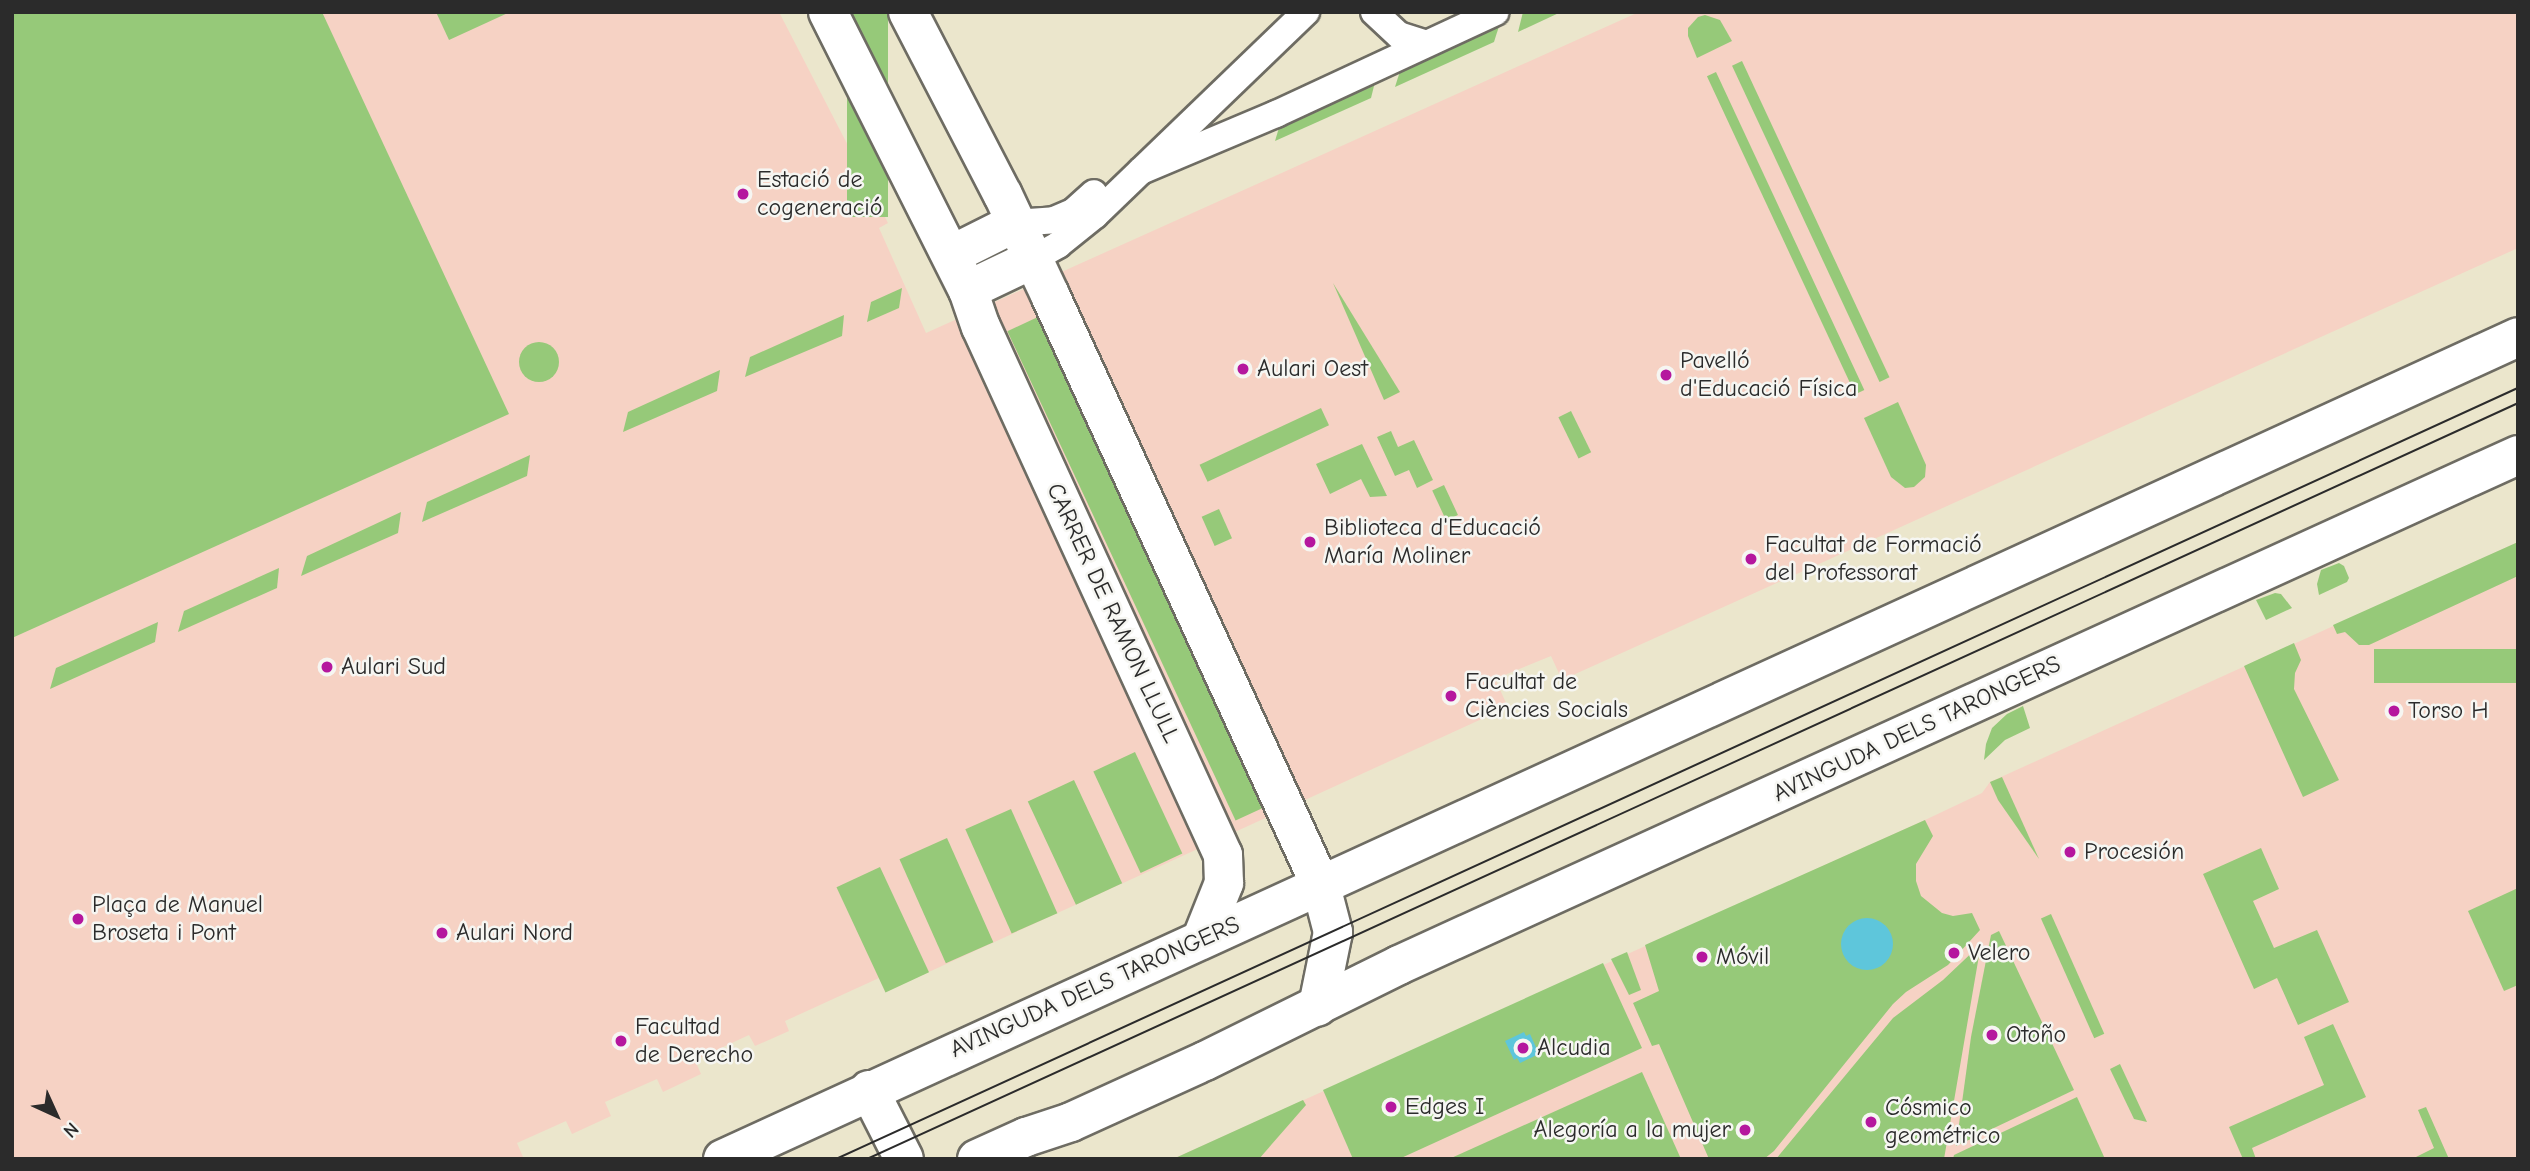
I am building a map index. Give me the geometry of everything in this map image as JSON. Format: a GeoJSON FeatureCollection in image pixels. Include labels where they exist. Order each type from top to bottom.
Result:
{"type":"FeatureCollection","features":[{"type":"Feature","properties":{"kind":"main road","name":"CARRER DE RAMON LLULL"},"geometry":{"type":"LineString","coordinates":[[828,12],[968,290],[981,327],[1223,855],[1224,883],[1202,938]]}},
{"type":"Feature","properties":{"kind":"main road"},"geometry":{"type":"LineString","coordinates":[[908,12],[1033,259],[1321,886],[1333,932],[1318,1006]]}},
{"type":"Feature","properties":{"kind":"main road"},"geometry":{"type":"LineString","coordinates":[[951,255],[1015,223]]}},
{"type":"Feature","properties":{"kind":"main road"},"geometry":{"type":"LineString","coordinates":[[968,290],[1033,259]]}},
{"type":"Feature","properties":{"kind":"main road","name":"AVINGUDA DELS TARONGERS"},"geometry":{"type":"LineString","coordinates":[[723,1159],[2518,337]]}},
{"type":"Feature","properties":{"kind":"main road","name":"AVINGUDA DELS TARONGERS"},"geometry":{"type":"LineString","coordinates":[[977,1159],[1091,1113],[1399,965],[2518,454]]}},
{"type":"Feature","properties":{"kind":"main road"},"geometry":{"type":"LineString","coordinates":[[869,1090],[904,1159]]}},
{"type":"Feature","properties":{"kind":"street"},"geometry":{"type":"LineString","coordinates":[[1015,223],[1054,220],[1073,212],[1282,12]]}},
{"type":"Feature","properties":{"kind":"street"},"geometry":{"type":"LineString","coordinates":[[1033,259],[1073,234],[1306,12]]}},
{"type":"Feature","properties":{"kind":"street"},"geometry":{"type":"LineString","coordinates":[[1374,12],[1399,36],[1426,44]]}},
{"type":"Feature","properties":{"kind":"street"},"geometry":{"type":"LineString","coordinates":[[1141,171],[1276,114],[1496,12]]}},
{"type":"Feature","properties":{"kind":"shaded area"},"geometry":{"type":"Polygon","coordinates":[[[12,12],[779,12],[888,223],[879,228],[926,333],[1639,12],[2518,12],[2518,248],[1562,680],[1551,656],[1495,679],[1508,707],[885,992],[879,978],[785,1021],[789,1031],[755,1046],[749,1035],[695,1060],[701,1074],[663,1092],[657,1079],[605,1102],[611,1116],[572,1134],[566,1121],[517,1143],[523,1157],[519,1159],[12,1159],[12,12]]]}},
{"type":"Feature","properties":{"kind":"shaded area"},"geometry":{"type":"Polygon","coordinates":[[[2518,542],[2518,1159],[1173,1159],[1925,820],[1982,793],[1990,782],[2518,542]]]}},
{"type":"Feature","properties":{"kind":"green space"},"geometry":{"type":"Polygon","coordinates":[[[12,12],[322,12],[509,414],[12,638],[12,12]]]}},
{"type":"Feature","properties":{"kind":"green space"},"geometry":{"type":"Polygon","coordinates":[[[436,12],[510,12],[449,40],[436,12]]]}},
{"type":"Feature","properties":{"kind":"green space"},"geometry":{"type":"Polygon","coordinates":[[[847,12],[888,12],[888,217],[847,217],[847,12]]]}},
{"type":"Feature","properties":{"kind":"green space"},"geometry":{"type":"Polygon","coordinates":[[[1523,12],[1561,12],[1518,32],[1523,12]]]}},
{"type":"Feature","properties":{"kind":"green space"},"geometry":{"type":"Polygon","coordinates":[[[1705,15],[1720,20],[1732,41],[1697,58],[1688,36],[1688,28],[1698,17],[1705,15]]]}},
{"type":"Feature","properties":{"kind":"green space"},"geometry":{"type":"Polygon","coordinates":[[[1500,23],[1494,42],[1395,87],[1401,68],[1500,23]]]}},
{"type":"Feature","properties":{"kind":"green space"},"geometry":{"type":"Polygon","coordinates":[[[1742,61],[1889,377],[1880,382],[1732,66],[1742,61]]]}},
{"type":"Feature","properties":{"kind":"green space"},"geometry":{"type":"Polygon","coordinates":[[[1716,72],[1864,390],[1855,394],[1707,76],[1716,72]]]}},
{"type":"Feature","properties":{"kind":"green space"},"geometry":{"type":"Polygon","coordinates":[[[1376,78],[1371,98],[1275,141],[1281,121],[1376,78]]]}},
{"type":"Feature","properties":{"kind":"green space"},"geometry":{"type":"Polygon","coordinates":[[[1333,283],[1400,392],[1384,400],[1333,283]]]}},
{"type":"Feature","properties":{"kind":"green space"},"geometry":{"type":"Polygon","coordinates":[[[902,288],[899,308],[867,322],[871,302],[902,288]]]}},
{"type":"Feature","properties":{"kind":"green space"},"geometry":{"type":"Polygon","coordinates":[[[844,315],[842,336],[745,377],[750,357],[844,315]]]}},
{"type":"Feature","properties":{"kind":"green space"},"geometry":{"type":"Polygon","coordinates":[[[1040,316],[1268,805],[1236,821],[1007,331],[1040,316]]]}},
{"type":"Feature","properties":{"kind":"green space"},"geometry":{"type":"Polygon","coordinates":[[[539,342],[547,343],[553,348],[558,354],[558,370],[553,376],[547,381],[539,382],[531,381],[525,376],[520,370],[519,362],[520,354],[525,348],[531,343],[539,342]]]}},
{"type":"Feature","properties":{"kind":"green space"},"geometry":{"type":"Polygon","coordinates":[[[720,370],[717,391],[623,432],[628,412],[720,370]]]}},
{"type":"Feature","properties":{"kind":"green space"},"geometry":{"type":"Polygon","coordinates":[[[1898,402],[1926,465],[1925,477],[1914,487],[1905,488],[1891,477],[1864,418],[1898,402]]]}},
{"type":"Feature","properties":{"kind":"green space"},"geometry":{"type":"Polygon","coordinates":[[[1321,408],[1329,425],[1208,482],[1200,465],[1321,408]]]}},
{"type":"Feature","properties":{"kind":"green space"},"geometry":{"type":"Polygon","coordinates":[[[1571,411],[1591,452],[1579,458],[1558,417],[1571,411]]]}},
{"type":"Feature","properties":{"kind":"green space"},"geometry":{"type":"Polygon","coordinates":[[[1391,431],[1398,447],[1414,440],[1433,480],[1417,488],[1409,470],[1395,476],[1377,437],[1391,431]]]}},
{"type":"Feature","properties":{"kind":"green space"},"geometry":{"type":"Polygon","coordinates":[[[1362,444],[1387,496],[1370,497],[1361,479],[1330,494],[1316,464],[1362,444]]]}},
{"type":"Feature","properties":{"kind":"green space"},"geometry":{"type":"Polygon","coordinates":[[[530,455],[527,476],[422,522],[427,502],[530,455]]]}},
{"type":"Feature","properties":{"kind":"green space"},"geometry":{"type":"Polygon","coordinates":[[[1444,485],[1458,515],[1446,520],[1432,490],[1444,485]]]}},
{"type":"Feature","properties":{"kind":"green space"},"geometry":{"type":"Polygon","coordinates":[[[1219,509],[1232,538],[1215,546],[1202,517],[1219,509]]]}},
{"type":"Feature","properties":{"kind":"green space"},"geometry":{"type":"Polygon","coordinates":[[[401,512],[398,533],[301,576],[307,556],[401,512]]]}},
{"type":"Feature","properties":{"kind":"green space"},"geometry":{"type":"Polygon","coordinates":[[[2518,542],[2518,576],[2369,645],[2359,645],[2345,632],[2337,634],[2333,625],[2518,542]]]}},
{"type":"Feature","properties":{"kind":"green space"},"geometry":{"type":"Polygon","coordinates":[[[2339,563],[2344,566],[2349,578],[2347,582],[2319,595],[2317,584],[2321,570],[2339,563]]]}},
{"type":"Feature","properties":{"kind":"green space"},"geometry":{"type":"Polygon","coordinates":[[[279,568],[277,588],[178,632],[184,611],[279,568]]]}},
{"type":"Feature","properties":{"kind":"green space"},"geometry":{"type":"Polygon","coordinates":[[[2275,593],[2281,594],[2292,608],[2266,620],[2256,600],[2275,593]]]}},
{"type":"Feature","properties":{"kind":"green space"},"geometry":{"type":"Polygon","coordinates":[[[158,622],[155,642],[50,689],[56,668],[158,622]]]}},
{"type":"Feature","properties":{"kind":"green space"},"geometry":{"type":"Polygon","coordinates":[[[2294,643],[2301,660],[2295,673],[2294,689],[2339,780],[2303,797],[2244,666],[2294,643]]]}},
{"type":"Feature","properties":{"kind":"green space"},"geometry":{"type":"Polygon","coordinates":[[[2374,649],[2518,649],[2518,683],[2374,683],[2374,649]]]}},
{"type":"Feature","properties":{"kind":"green space"},"geometry":{"type":"Polygon","coordinates":[[[2023,706],[2030,728],[2005,740],[1984,760],[1992,728],[2007,714],[2023,706]]]}},
{"type":"Feature","properties":{"kind":"green space"},"geometry":{"type":"Polygon","coordinates":[[[1135,752],[1182,854],[1141,873],[1093,771],[1135,752]]]}},
{"type":"Feature","properties":{"kind":"green space"},"geometry":{"type":"Polygon","coordinates":[[[2002,777],[2039,859],[1998,800],[1990,782],[2002,777]]]}},
{"type":"Feature","properties":{"kind":"green space"},"geometry":{"type":"Polygon","coordinates":[[[1074,780],[1122,883],[1076,905],[1028,802],[1074,780]]]}},
{"type":"Feature","properties":{"kind":"green space"},"geometry":{"type":"Polygon","coordinates":[[[1011,809],[1057,913],[1012,933],[965,829],[1011,809]]]}},
{"type":"Feature","properties":{"kind":"green space"},"geometry":{"type":"Polygon","coordinates":[[[1925,820],[1933,836],[1916,864],[1916,881],[1921,896],[1942,913],[1953,916],[1972,913],[1980,930],[1948,965],[1906,992],[1893,1004],[1774,1151],[1764,1159],[1709,1159],[1659,1044],[1652,1046],[1633,1003],[1659,991],[1645,945],[1925,820]]]}},
{"type":"Feature","properties":{"kind":"green space"},"geometry":{"type":"Polygon","coordinates":[[[947,838],[993,942],[946,963],[899,859],[947,838]]]}},
{"type":"Feature","properties":{"kind":"green space"},"geometry":{"type":"Polygon","coordinates":[[[2261,848],[2279,889],[2253,901],[2274,948],[2317,930],[2349,1002],[2298,1025],[2277,978],[2254,989],[2203,874],[2261,848]]]}},
{"type":"Feature","properties":{"kind":"green space"},"geometry":{"type":"Polygon","coordinates":[[[880,867],[929,972],[886,992],[836,887],[880,867]]]}},
{"type":"Feature","properties":{"kind":"green space"},"geometry":{"type":"Polygon","coordinates":[[[2518,888],[2518,985],[2504,991],[2468,911],[2518,888]]]}},
{"type":"Feature","properties":{"kind":"green space"},"geometry":{"type":"Polygon","coordinates":[[[2051,914],[2104,1034],[2094,1038],[2041,918],[2051,914]]]}},
{"type":"Feature","properties":{"kind":"green space"},"geometry":{"type":"Polygon","coordinates":[[[1999,931],[2074,1090],[1956,1146],[1971,1037],[1991,935],[1999,931]]]}},
{"type":"Feature","properties":{"kind":"green space"},"geometry":{"type":"Polygon","coordinates":[[[1981,944],[1944,1159],[1776,1159],[1893,1018],[1943,980],[1981,944]]]}},
{"type":"Feature","properties":{"kind":"green space"},"geometry":{"type":"Polygon","coordinates":[[[1627,952],[1641,990],[1629,995],[1611,959],[1627,952]]]}},
{"type":"Feature","properties":{"kind":"green space"},"geometry":{"type":"Polygon","coordinates":[[[1603,963],[1642,1048],[1399,1159],[1353,1159],[1323,1090],[1603,963]]]}},
{"type":"Feature","properties":{"kind":"green space"},"geometry":{"type":"Polygon","coordinates":[[[2333,1024],[2366,1097],[2252,1148],[2256,1159],[2243,1159],[2229,1127],[2324,1085],[2304,1037],[2333,1024]]]}},
{"type":"Feature","properties":{"kind":"green space"},"geometry":{"type":"Polygon","coordinates":[[[2120,1064],[2147,1122],[2134,1119],[2110,1069],[2120,1064]]]}},
{"type":"Feature","properties":{"kind":"green space"},"geometry":{"type":"Polygon","coordinates":[[[1642,1072],[1681,1159],[1449,1159],[1642,1072]]]}},
{"type":"Feature","properties":{"kind":"green space"},"geometry":{"type":"Polygon","coordinates":[[[2077,1097],[2105,1159],[1953,1159],[1954,1155],[2077,1097]]]}},
{"type":"Feature","properties":{"kind":"green space"},"geometry":{"type":"Polygon","coordinates":[[[1303,1100],[1306,1105],[1259,1159],[1173,1159],[1303,1100]]]}},
{"type":"Feature","properties":{"kind":"green space"},"geometry":{"type":"Polygon","coordinates":[[[2426,1107],[2449,1159],[2412,1159],[2434,1148],[2418,1110],[2426,1107]]]}},
{"type":"Feature","properties":{"kind":"water"},"geometry":{"type":"Polygon","coordinates":[[[1867,918],[1886,925],[1893,944],[1886,963],[1867,970],[1848,963],[1841,944],[1848,925],[1867,918]]]}},
{"type":"Feature","properties":{"kind":"water"},"geometry":{"type":"Polygon","coordinates":[[[1524,1032],[1526,1036],[1530,1034],[1539,1054],[1520,1063],[1517,1058],[1514,1060],[1505,1041],[1524,1032]]]}},
{"type":"Feature","properties":{"kind":"tram line"},"geometry":{"type":"LineString","coordinates":[[836,1159],[2518,388]]}},
{"type":"Feature","properties":{"kind":"tram line"},"geometry":{"type":"LineString","coordinates":[[867,1159],[2518,403]]}},
{"type":"Feature","properties":{"kind":"place","name":"Estació de cogeneració"},"geometry":{"type":"Point","coordinates":[743,194]}},
{"type":"Feature","properties":{"kind":"place","name":"Aulari Oest"},"geometry":{"type":"Point","coordinates":[1243,369]}},
{"type":"Feature","properties":{"kind":"place","name":"Pavelló d'Educació Física"},"geometry":{"type":"Point","coordinates":[1666,375]}},
{"type":"Feature","properties":{"kind":"place","name":"Biblioteca d'Educació María Moliner"},"geometry":{"type":"Point","coordinates":[1310,542]}},
{"type":"Feature","properties":{"kind":"place","name":"Facultat de Formació del Professorat"},"geometry":{"type":"Point","coordinates":[1751,559]}},
{"type":"Feature","properties":{"kind":"place","name":"Aulari Sud"},"geometry":{"type":"Point","coordinates":[327,667]}},
{"type":"Feature","properties":{"kind":"place","name":"Facultat de Ciències Socials"},"geometry":{"type":"Point","coordinates":[1451,696]}},
{"type":"Feature","properties":{"kind":"place","name":"Torso H"},"geometry":{"type":"Point","coordinates":[2394,711]}},
{"type":"Feature","properties":{"kind":"place","name":"Procesión"},"geometry":{"type":"Point","coordinates":[2070,852]}},
{"type":"Feature","properties":{"kind":"place","name":"Plaça de Manuel Broseta i Pont"},"geometry":{"type":"Point","coordinates":[78,919]}},
{"type":"Feature","properties":{"kind":"place","name":"Aulari Nord"},"geometry":{"type":"Point","coordinates":[442,933]}},
{"type":"Feature","properties":{"kind":"place","name":"Velero"},"geometry":{"type":"Point","coordinates":[1954,953]}},
{"type":"Feature","properties":{"kind":"place","name":"Móvil"},"geometry":{"type":"Point","coordinates":[1702,957]}},
{"type":"Feature","properties":{"kind":"place","name":"Otoño"},"geometry":{"type":"Point","coordinates":[1992,1035]}},
{"type":"Feature","properties":{"kind":"place","name":"Facultad de Derecho"},"geometry":{"type":"Point","coordinates":[621,1041]}},
{"type":"Feature","properties":{"kind":"place","name":"Alcudia"},"geometry":{"type":"Point","coordinates":[1523,1048]}},
{"type":"Feature","properties":{"kind":"place","name":"Edges I"},"geometry":{"type":"Point","coordinates":[1391,1107]}},
{"type":"Feature","properties":{"kind":"place","name":"Cósmico geométrico"},"geometry":{"type":"Point","coordinates":[1871,1122]}},
{"type":"Feature","properties":{"kind":"place","name":"Alegoría a la mujer"},"geometry":{"type":"Point","coordinates":[1745,1130]}}]}
